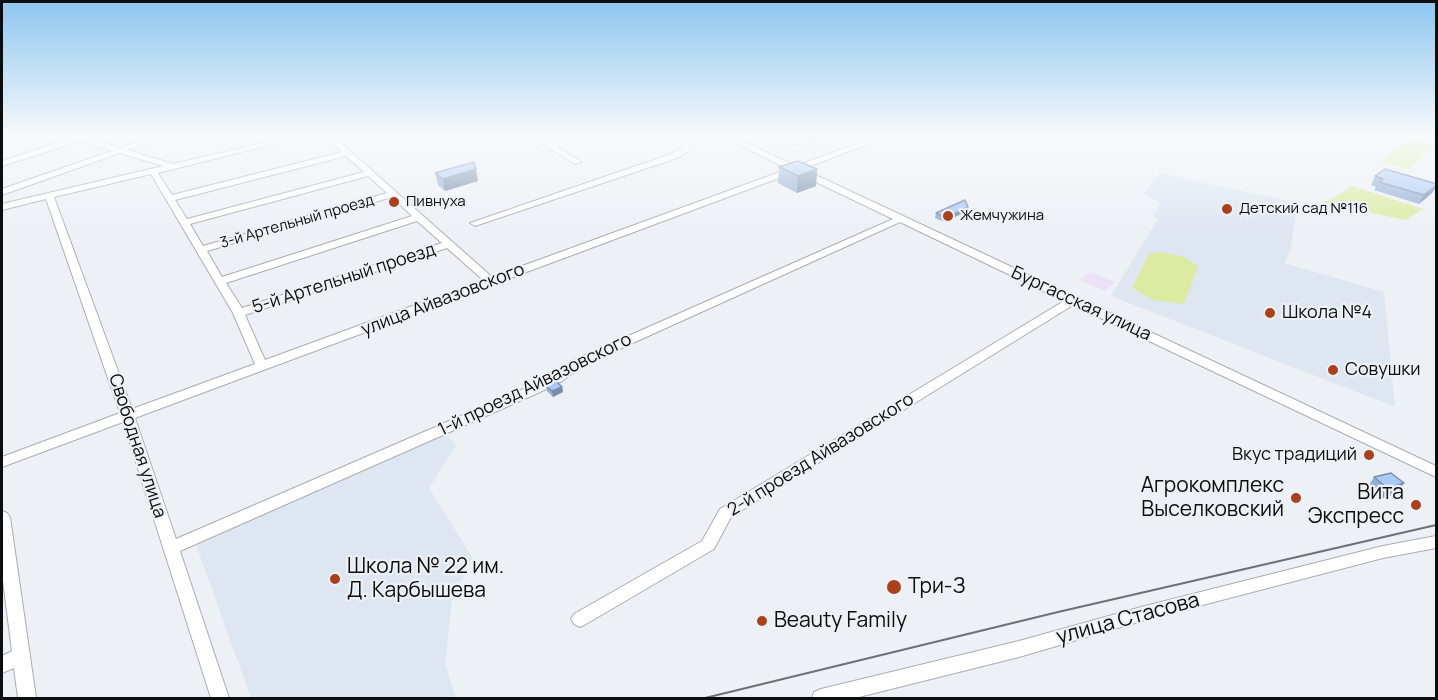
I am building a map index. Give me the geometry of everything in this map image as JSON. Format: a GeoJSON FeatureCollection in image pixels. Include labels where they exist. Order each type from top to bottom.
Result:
{"type":"FeatureCollection","features":[{"type":"Feature","properties":{"kind":"street"},"geometry":{"type":"LineString","coordinates":[[2,192],[68,169]]}},
{"type":"Feature","properties":{"kind":"street"},"geometry":{"type":"LineString","coordinates":[[2,207],[161,169]]}},
{"type":"Feature","properties":{"kind":"street"},"geometry":{"type":"LineString","coordinates":[[171,198],[286,169]]}},
{"type":"Feature","properties":{"kind":"street"},"geometry":{"type":"LineString","coordinates":[[365,169],[490,282]]}},
{"type":"Feature","properties":{"kind":"street"},"geometry":{"type":"LineString","coordinates":[[475,223],[636,169]]}},
{"type":"Feature","properties":{"kind":"street","name":"Бургасская улица"},"geometry":{"type":"LineString","coordinates":[[795,169],[1437,472]]}},
{"type":"Feature","properties":{"kind":"street","name":"улица Айвазовского"},"geometry":{"type":"LineString","coordinates":[[2,462],[795,169]]}},
{"type":"Feature","properties":{"kind":"street"},"geometry":{"type":"LineString","coordinates":[[153,171],[239,314],[262,367]]}},
{"type":"Feature","properties":{"kind":"street"},"geometry":{"type":"LineString","coordinates":[[185,222],[370,173]]}},
{"type":"Feature","properties":{"kind":"street","name":"3-й Артельный проезд"},"geometry":{"type":"LineString","coordinates":[[201,250],[393,194]]}},
{"type":"Feature","properties":{"kind":"street","name":"Свободная улица"},"geometry":{"type":"LineString","coordinates":[[50,195],[128,416],[220,699]]}},
{"type":"Feature","properties":{"kind":"street"},"geometry":{"type":"LineString","coordinates":[[220,281],[419,218]]}},
{"type":"Feature","properties":{"kind":"street","name":"1-й проезд Айвазовского"},"geometry":{"type":"LineString","coordinates":[[170,549],[533,390],[558,378],[578,363],[900,219]]}},
{"type":"Feature","properties":{"kind":"street","name":"5-й Артельный проезд"},"geometry":{"type":"LineString","coordinates":[[239,314],[449,244]]}},
{"type":"Feature","properties":{"kind":"street","name":"2-й проезд Айвазовского"},"geometry":{"type":"LineString","coordinates":[[580,619],[708,545],[725,513],[1073,300]]}},
{"type":"Feature","properties":{"kind":"street"},"geometry":{"type":"LineString","coordinates":[[2,516],[4,555],[27,699]]}},
{"type":"Feature","properties":{"kind":"street","name":"улица Стасова"},"geometry":{"type":"LineString","coordinates":[[821,699],[1383,552],[1437,542]]}},
{"type":"Feature","properties":{"kind":"street"},"geometry":{"type":"LineString","coordinates":[[2,664],[20,656]]}},
{"type":"Feature","properties":{"kind":"shaded area","name":"Школа №4"},"geometry":{"type":"Polygon","coordinates":[[[1159,173],[1298,203],[1290,251],[1284,263],[1384,292],[1395,407],[1111,296],[1158,219],[1153,215],[1160,203],[1144,193],[1159,173]]]}},
{"type":"Feature","properties":{"kind":"shaded area"},"geometry":{"type":"Polygon","coordinates":[[[1090,272],[1116,282],[1105,291],[1079,280],[1090,272]]]}},
{"type":"Feature","properties":{"kind":"shaded area","name":"Школа № 22 им. Д. Карбышева"},"geometry":{"type":"Polygon","coordinates":[[[446,434],[456,446],[429,488],[472,557],[452,601],[445,664],[456,698],[251,698],[196,545],[446,434]]]}},
{"type":"Feature","properties":{"kind":"green space"},"geometry":{"type":"Polygon","coordinates":[[[1352,186],[1423,209],[1405,220],[1321,202],[1330,200],[1352,186]]]}},
{"type":"Feature","properties":{"kind":"green space"},"geometry":{"type":"Polygon","coordinates":[[[1161,252],[1185,257],[1198,267],[1184,304],[1153,300],[1132,288],[1149,254],[1161,252]]]}},
{"type":"Feature","properties":{"kind":"building"},"geometry":{"type":"Polygon","coordinates":[[[450,169],[476,169],[443,179],[435,173],[450,169]]]}},
{"type":"Feature","properties":{"kind":"building"},"geometry":{"type":"Polygon","coordinates":[[[783,169],[817,169],[798,176],[783,169]]]}},
{"type":"Feature","properties":{"kind":"building"},"geometry":{"type":"Polygon","coordinates":[[[1385,169],[1437,185],[1424,195],[1379,182],[1383,179],[1375,176],[1385,169]]]}},
{"type":"Feature","properties":{"kind":"building"},"geometry":{"type":"Polygon","coordinates":[[[965,200],[968,207],[946,218],[936,213],[965,200]]]}},
{"type":"Feature","properties":{"kind":"building"},"geometry":{"type":"Polygon","coordinates":[[[556,381],[562,387],[552,391],[546,386],[556,381]]]}},
{"type":"Feature","properties":{"kind":"building"},"geometry":{"type":"Polygon","coordinates":[[[1391,473],[1404,483],[1387,488],[1374,477],[1391,473]]]}},
{"type":"Feature","properties":{"kind":"tram line"},"geometry":{"type":"LineString","coordinates":[[705,698],[1058,612],[1436,525]]}},
{"type":"Feature","properties":{"kind":"place","name":"Пивнуха"},"geometry":{"type":"Point","coordinates":[394,202]}},
{"type":"Feature","properties":{"kind":"place","name":"Детский сад №116"},"geometry":{"type":"Point","coordinates":[1227,209]}},
{"type":"Feature","properties":{"kind":"place","name":"Жемчужина"},"geometry":{"type":"Point","coordinates":[948,216]}},
{"type":"Feature","properties":{"kind":"place","name":"Школа №4"},"geometry":{"type":"Point","coordinates":[1270,313]}},
{"type":"Feature","properties":{"kind":"place","name":"Совушки"},"geometry":{"type":"Point","coordinates":[1333,370]}},
{"type":"Feature","properties":{"kind":"place","name":"Вкус традиций"},"geometry":{"type":"Point","coordinates":[1369,455]}},
{"type":"Feature","properties":{"kind":"place","name":"Агрокомплекс Выселковский"},"geometry":{"type":"Point","coordinates":[1296,498]}},
{"type":"Feature","properties":{"kind":"place","name":"Вита Экспресс"},"geometry":{"type":"Point","coordinates":[1416,505]}},
{"type":"Feature","properties":{"kind":"place","name":"Школа № 22 им. Д. Карбышева"},"geometry":{"type":"Point","coordinates":[335,579]}},
{"type":"Feature","properties":{"kind":"place","name":"Три-З"},"geometry":{"type":"Point","coordinates":[894,587]}},
{"type":"Feature","properties":{"kind":"place","name":"Beauty Family"},"geometry":{"type":"Point","coordinates":[762,621]}}]}
